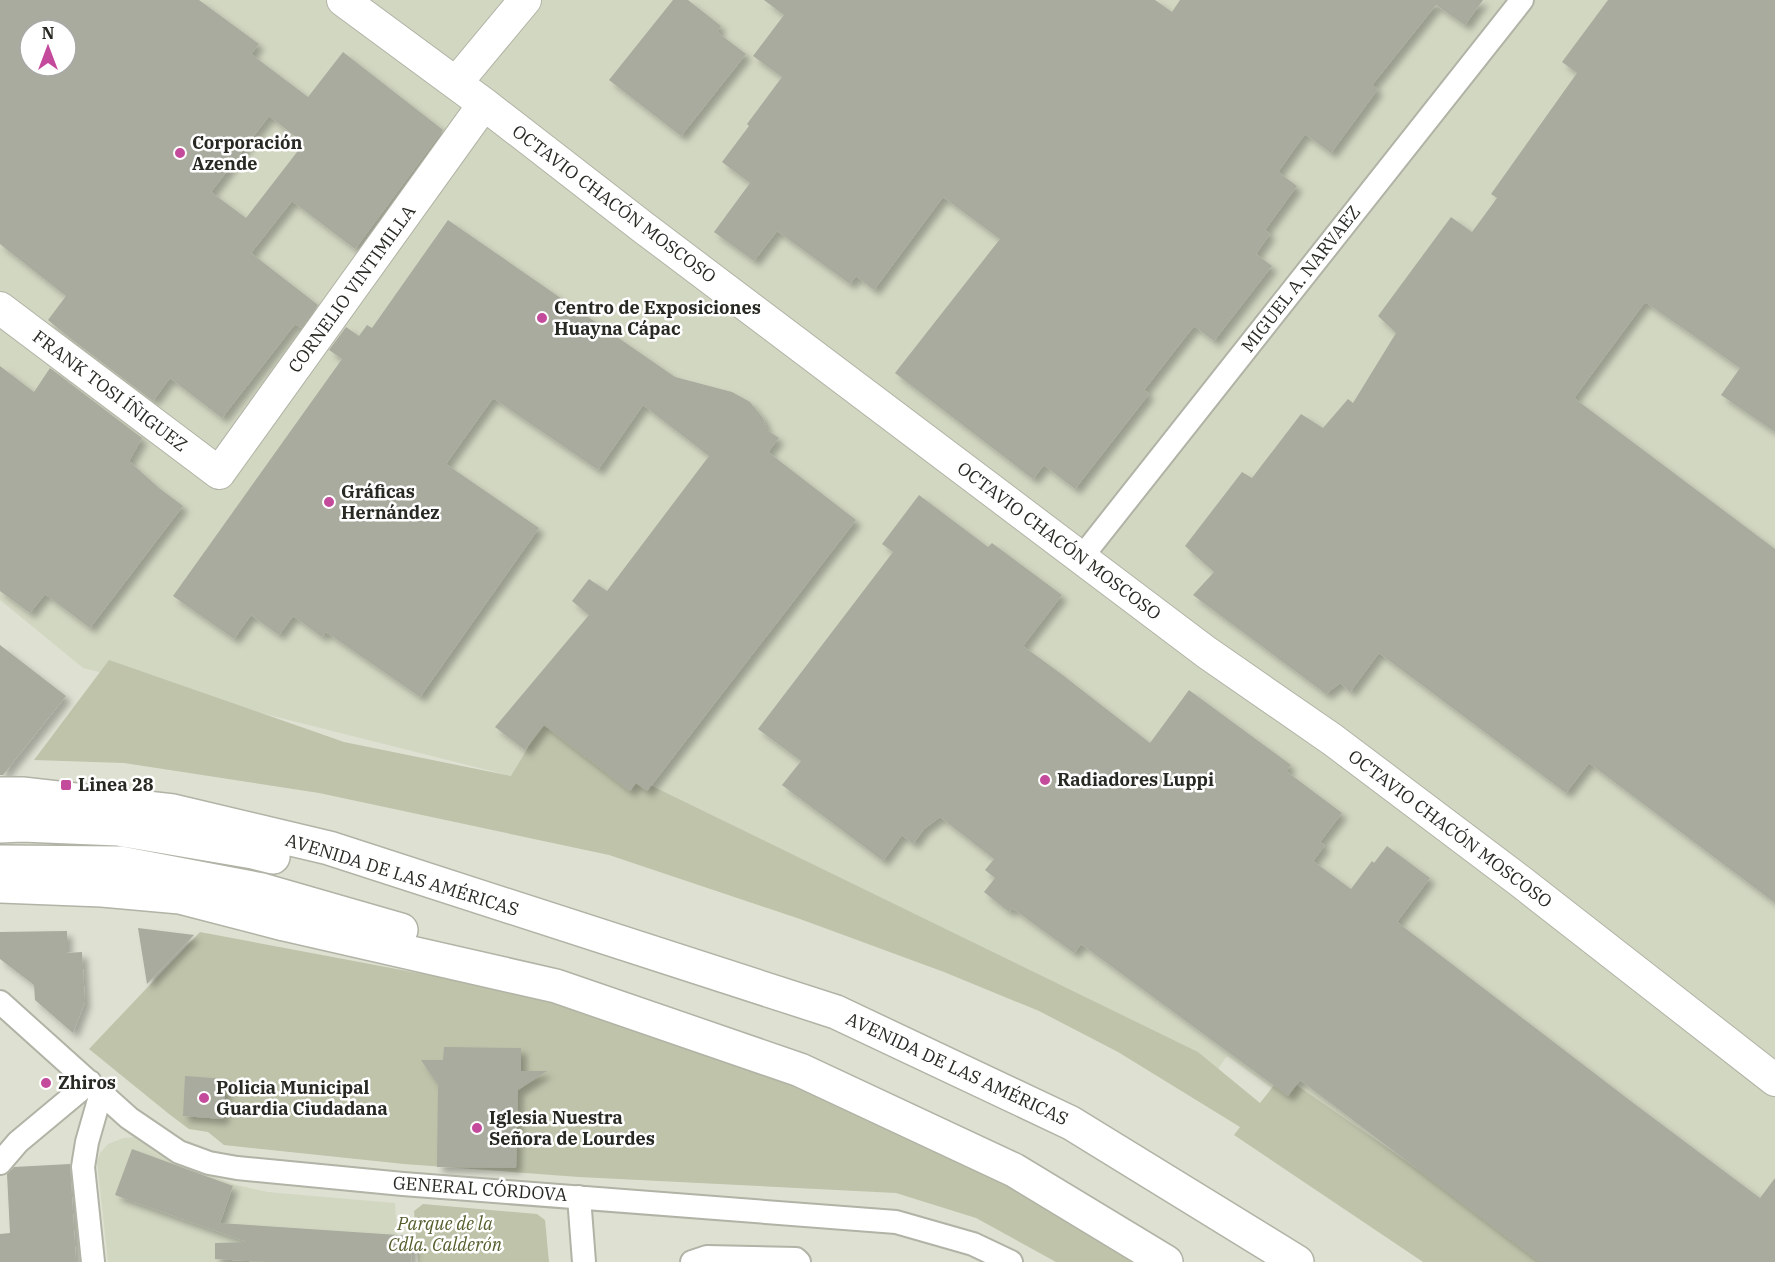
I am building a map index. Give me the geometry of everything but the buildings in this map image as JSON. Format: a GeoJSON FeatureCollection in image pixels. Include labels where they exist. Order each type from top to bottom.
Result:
{"type":"FeatureCollection","features":[{"type":"Feature","properties":{"kind":"main road","name":"AVENIDA DE LAS AMÉRICAS"},"geometry":{"type":"LineString","coordinates":[[2,793],[173,811],[329,848],[836,1011],[1071,1122],[1297,1262]]}},
{"type":"Feature","properties":{"kind":"main road","name":"AVENIDA DE LAS AMÉRICAS"},"geometry":{"type":"LineString","coordinates":[[0,826],[118,830],[253,852],[407,891],[590,933]]}},
{"type":"Feature","properties":{"kind":"main road"},"geometry":{"type":"LineString","coordinates":[[0,862],[120,863],[262,890],[419,935],[556,986],[801,1070],[1014,1170],[1166,1262]]}},
{"type":"Feature","properties":{"kind":"main road"},"geometry":{"type":"LineString","coordinates":[[0,886],[102,890],[180,897],[284,924],[556,986]]}},
{"type":"Feature","properties":{"kind":"street","name":"OCTAVIO CHACÓN MOSCOSO"},"geometry":{"type":"LineString","coordinates":[[343,0],[484,104],[644,228],[1206,652],[1342,746],[1520,881],[1775,1080]]}},
{"type":"Feature","properties":{"kind":"street"},"geometry":{"type":"LineString","coordinates":[[456,83],[525,0]]}},
{"type":"Feature","properties":{"kind":"street","name":"MIGUEL A. NARVAEZ"},"geometry":{"type":"LineString","coordinates":[[1081,558],[1522,0]]}},
{"type":"Feature","properties":{"kind":"street","name":"CORNELIO VINTIMILLA"},"geometry":{"type":"LineString","coordinates":[[219,473],[484,104]]}},
{"type":"Feature","properties":{"kind":"street","name":"FRANK TOSI ÍÑIGUEZ"},"geometry":{"type":"LineString","coordinates":[[0,308],[219,473]]}},
{"type":"Feature","properties":{"kind":"street","name":"GENERAL CÓRDOVA"},"geometry":{"type":"LineString","coordinates":[[0,1002],[129,1118],[179,1152],[208,1163],[237,1168],[403,1184],[896,1222],[973,1244],[1011,1262]]}},
{"type":"Feature","properties":{"kind":"street"},"geometry":{"type":"LineString","coordinates":[[0,1163],[18,1142],[95,1088]]}},
{"type":"Feature","properties":{"kind":"street"},"geometry":{"type":"LineString","coordinates":[[93,1262],[83,1167],[95,1088]]}},
{"type":"Feature","properties":{"kind":"street"},"geometry":{"type":"LineString","coordinates":[[579,1197],[584,1262]]}},
{"type":"Feature","properties":{"kind":"street"},"geometry":{"type":"LineString","coordinates":[[692,1262],[707,1257],[796,1259],[799,1262]]}},
{"type":"Feature","properties":{"kind":"shaded area"},"geometry":{"type":"Polygon","coordinates":[[[0,0],[1775,0],[1775,1262],[1529,1262],[1227,1056],[1208,1084],[511,776],[83,668],[0,600],[0,0]]]}},
{"type":"Feature","properties":{"kind":"shaded area"},"geometry":{"type":"Polygon","coordinates":[[[134,1137],[156,1152],[182,1165],[236,1185],[268,1192],[395,1203],[399,1262],[108,1262],[97,1162],[100,1153],[108,1144],[123,1138],[134,1137]]]}},
{"type":"Feature","properties":{"kind":"green space"},"geometry":{"type":"Polygon","coordinates":[[[109,660],[344,742],[511,776],[542,724],[648,784],[1198,1052],[1260,1103],[1282,1075],[1552,1262],[1423,1262],[1234,1135],[1240,1127],[1118,1052],[1039,1011],[944,972],[800,919],[609,855],[319,793],[124,763],[34,760],[109,660]]]}},
{"type":"Feature","properties":{"kind":"green space"},"geometry":{"type":"Polygon","coordinates":[[[200,932],[556,999],[796,1082],[1012,1178],[1148,1262],[1056,1262],[976,1218],[896,1193],[579,1177],[404,1164],[224,1145],[208,1132],[189,1129],[89,1049],[200,932]]]}},
{"type":"Feature","properties":{"kind":"green space","name":"Parque de la Cdla. Calderón"},"geometry":{"type":"Polygon","coordinates":[[[423,1204],[537,1214],[545,1220],[549,1262],[418,1262],[414,1211],[423,1204]]]}},
{"type":"Feature","properties":{"kind":"place","name":"Corporación Azende"},"geometry":{"type":"Point","coordinates":[180,153]}},
{"type":"Feature","properties":{"kind":"place","name":"Centro de Exposiciones Huayna Cápac"},"geometry":{"type":"Point","coordinates":[542,318]}},
{"type":"Feature","properties":{"kind":"place","name":"Gráficas Hernández"},"geometry":{"type":"Point","coordinates":[329,502]}},
{"type":"Feature","properties":{"kind":"place","name":"Radiadores Luppi"},"geometry":{"type":"Point","coordinates":[1045,780]}},
{"type":"Feature","properties":{"kind":"place","name":"Linea 28"},"geometry":{"type":"Point","coordinates":[66,785]}},
{"type":"Feature","properties":{"kind":"place","name":"Zhiros"},"geometry":{"type":"Point","coordinates":[46,1083]}},
{"type":"Feature","properties":{"kind":"place","name":"Policia Municipal Guardia Ciudadana"},"geometry":{"type":"Point","coordinates":[204,1098]}},
{"type":"Feature","properties":{"kind":"place","name":"Iglesia Nuestra Señora de Lourdes"},"geometry":{"type":"Point","coordinates":[477,1128]}}]}
